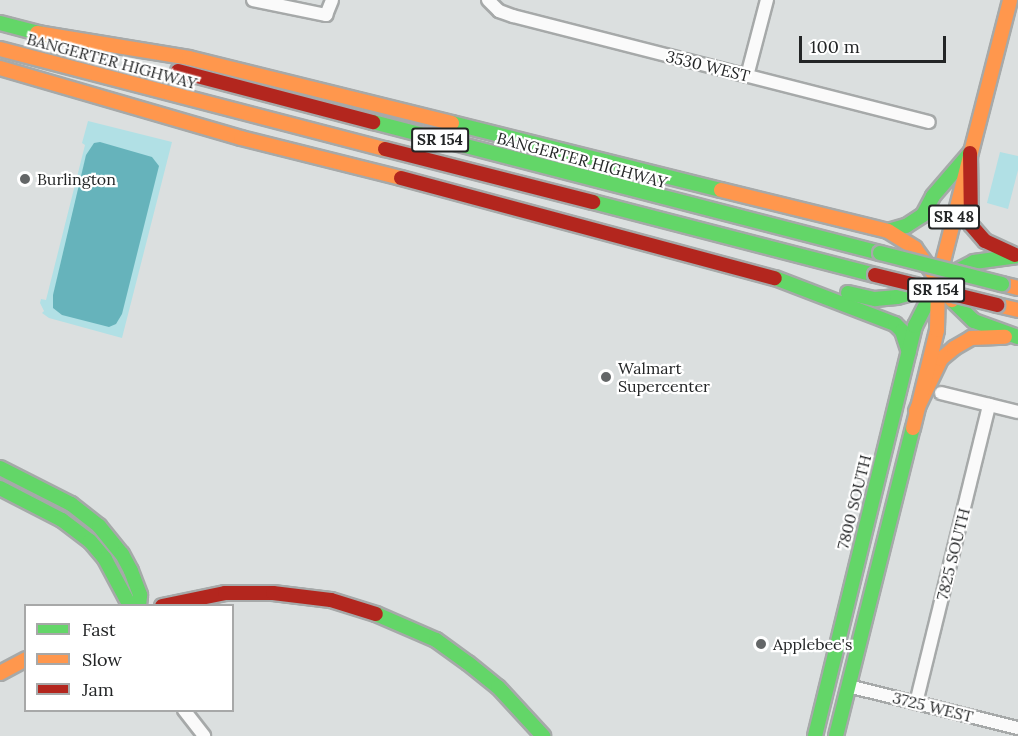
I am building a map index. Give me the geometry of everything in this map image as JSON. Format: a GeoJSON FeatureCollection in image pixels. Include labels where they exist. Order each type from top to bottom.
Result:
{"type":"FeatureCollection","features":[{"type":"Feature","properties":{"kind":"main road","name":"7800 SOUTH"},"geometry":{"type":"LineString","coordinates":[[836,736],[937,330],[938,281],[1010,0]]}},
{"type":"Feature","properties":{"kind":"main road","name":"BANGERTER HIGHWAY"},"geometry":{"type":"LineString","coordinates":[[0,23],[1018,288]]}},
{"type":"Feature","properties":{"kind":"main road"},"geometry":{"type":"LineString","coordinates":[[38,33],[189,58],[888,231],[915,248],[959,309],[974,321],[1018,338]]}},
{"type":"Feature","properties":{"kind":"main road","name":"BANGERTER HIGHWAY"},"geometry":{"type":"LineString","coordinates":[[0,49],[1018,310]]}},
{"type":"Feature","properties":{"kind":"main road"},"geometry":{"type":"LineString","coordinates":[[0,68],[241,138],[512,206],[781,280],[865,297],[886,299],[916,292],[974,262],[1018,256]]}},
{"type":"Feature","properties":{"kind":"main road"},"geometry":{"type":"LineString","coordinates":[[888,231],[914,222],[923,215],[933,196],[970,153]]}},
{"type":"Feature","properties":{"kind":"main road"},"geometry":{"type":"LineString","coordinates":[[970,153],[971,225],[985,241],[1018,256]]}},
{"type":"Feature","properties":{"kind":"main road"},"geometry":{"type":"LineString","coordinates":[[781,280],[895,324],[902,331],[909,352]]}},
{"type":"Feature","properties":{"kind":"main road","name":"7800 SOUTH"},"geometry":{"type":"LineString","coordinates":[[815,736],[915,326],[938,281]]}},
{"type":"Feature","properties":{"kind":"main road"},"geometry":{"type":"LineString","coordinates":[[916,411],[941,359],[954,348],[971,338],[996,336],[1018,338]]}},
{"type":"Feature","properties":{"kind":"main road"},"geometry":{"type":"LineString","coordinates":[[0,468],[71,504],[99,526],[122,554],[131,571],[140,595],[139,604]]}},
{"type":"Feature","properties":{"kind":"main road"},"geometry":{"type":"LineString","coordinates":[[0,488],[62,520],[90,541],[105,559],[129,604]]}},
{"type":"Feature","properties":{"kind":"main road"},"geometry":{"type":"LineString","coordinates":[[172,604],[225,593],[273,593],[331,600],[381,615],[436,640],[468,663],[498,687],[543,736]]}},
{"type":"Feature","properties":{"kind":"main road"},"geometry":{"type":"LineString","coordinates":[[0,673],[24,660]]}},
{"type":"Feature","properties":{"kind":"street"},"geometry":{"type":"LineString","coordinates":[[253,0],[326,15],[332,0]]}},
{"type":"Feature","properties":{"kind":"street"},"geometry":{"type":"LineString","coordinates":[[747,76],[767,0]]}},
{"type":"Feature","properties":{"kind":"street","name":"3530 WEST"},"geometry":{"type":"LineString","coordinates":[[489,2],[499,11],[513,16],[929,122]]}},
{"type":"Feature","properties":{"kind":"street"},"geometry":{"type":"LineString","coordinates":[[942,393],[1018,412]]}},
{"type":"Feature","properties":{"kind":"street","name":"7825 SOUTH"},"geometry":{"type":"LineString","coordinates":[[916,703],[989,405]]}},
{"type":"Feature","properties":{"kind":"street","name":"3725 WEST"},"geometry":{"type":"LineString","coordinates":[[848,686],[1018,728]]}},
{"type":"Feature","properties":{"kind":"street"},"geometry":{"type":"LineString","coordinates":[[185,712],[204,736]]}},
{"type":"Feature","properties":{"kind":"shaded area"},"geometry":{"type":"Polygon","coordinates":[[[88,121],[172,142],[122,338],[49,318],[42,313],[44,311],[40,303],[41,299],[46,300],[85,145],[82,143],[88,121]]]}},
{"type":"Feature","properties":{"kind":"shaded area"},"geometry":{"type":"Polygon","coordinates":[[[100,142],[152,157],[159,166],[122,314],[116,324],[109,327],[62,315],[53,308],[53,295],[86,155],[94,143],[100,142]]]}},
{"type":"Feature","properties":{"kind":"shaded area"},"geometry":{"type":"Polygon","coordinates":[[[1000,152],[1018,156],[1018,170],[1008,209],[987,203],[1000,152]]]}},
{"type":"Feature","properties":{"kind":"traffic: fast"},"geometry":{"type":"LineString","coordinates":[[0,23],[50,36]]}},
{"type":"Feature","properties":{"kind":"traffic: fast"},"geometry":{"type":"LineString","coordinates":[[373,122],[880,253]]}},
{"type":"Feature","properties":{"kind":"traffic: fast"},"geometry":{"type":"LineString","coordinates":[[452,123],[721,190]]}},
{"type":"Feature","properties":{"kind":"traffic: fast"},"geometry":{"type":"LineString","coordinates":[[888,231],[906,226],[923,215],[933,196],[970,153]]}},
{"type":"Feature","properties":{"kind":"traffic: fast"},"geometry":{"type":"LineString","coordinates":[[593,202],[875,275]]}},
{"type":"Feature","properties":{"kind":"traffic: fast"},"geometry":{"type":"LineString","coordinates":[[880,253],[1002,284]]}},
{"type":"Feature","properties":{"kind":"traffic: fast"},"geometry":{"type":"LineString","coordinates":[[848,293],[875,299],[897,297],[916,292],[974,262],[1018,256]]}},
{"type":"Feature","properties":{"kind":"traffic: fast"},"geometry":{"type":"LineString","coordinates":[[775,278],[895,324],[902,331],[909,352]]}},
{"type":"Feature","properties":{"kind":"traffic: fast"},"geometry":{"type":"LineString","coordinates":[[815,736],[915,326],[936,285]]}},
{"type":"Feature","properties":{"kind":"traffic: fast"},"geometry":{"type":"LineString","coordinates":[[952,300],[974,321],[1018,337]]}},
{"type":"Feature","properties":{"kind":"traffic: fast"},"geometry":{"type":"LineString","coordinates":[[836,736],[913,428]]}},
{"type":"Feature","properties":{"kind":"traffic: fast"},"geometry":{"type":"LineString","coordinates":[[0,468],[71,504],[99,526],[122,554],[131,571],[140,595],[139,604]]}},
{"type":"Feature","properties":{"kind":"traffic: fast"},"geometry":{"type":"LineString","coordinates":[[0,488],[62,520],[90,541],[105,559],[129,604]]}},
{"type":"Feature","properties":{"kind":"traffic: fast"},"geometry":{"type":"LineString","coordinates":[[376,614],[436,640],[468,663],[498,687],[543,736]]}},
{"type":"Feature","properties":{"kind":"traffic: slow"},"geometry":{"type":"LineString","coordinates":[[913,428],[937,330],[938,281],[1010,0]]}},
{"type":"Feature","properties":{"kind":"traffic: slow"},"geometry":{"type":"LineString","coordinates":[[37,33],[189,58],[452,123]]}},
{"type":"Feature","properties":{"kind":"traffic: slow"},"geometry":{"type":"LineString","coordinates":[[0,49],[385,149]]}},
{"type":"Feature","properties":{"kind":"traffic: slow"},"geometry":{"type":"LineString","coordinates":[[0,68],[241,138],[401,178]]}},
{"type":"Feature","properties":{"kind":"traffic: slow"},"geometry":{"type":"LineString","coordinates":[[721,190],[888,231],[915,248],[952,300]]}},
{"type":"Feature","properties":{"kind":"traffic: slow"},"geometry":{"type":"LineString","coordinates":[[1002,284],[1018,288]]}},
{"type":"Feature","properties":{"kind":"traffic: slow"},"geometry":{"type":"LineString","coordinates":[[997,305],[1018,310]]}},
{"type":"Feature","properties":{"kind":"traffic: slow"},"geometry":{"type":"LineString","coordinates":[[916,411],[941,359],[954,348],[971,338],[1005,337]]}},
{"type":"Feature","properties":{"kind":"traffic: slow"},"geometry":{"type":"LineString","coordinates":[[0,673],[24,660]]}},
{"type":"Feature","properties":{"kind":"traffic: jam"},"geometry":{"type":"LineString","coordinates":[[178,71],[373,122]]}},
{"type":"Feature","properties":{"kind":"traffic: jam"},"geometry":{"type":"LineString","coordinates":[[385,149],[593,202]]}},
{"type":"Feature","properties":{"kind":"traffic: jam"},"geometry":{"type":"LineString","coordinates":[[970,153],[971,225],[985,241],[1015,255]]}},
{"type":"Feature","properties":{"kind":"traffic: jam"},"geometry":{"type":"LineString","coordinates":[[401,178],[775,278]]}},
{"type":"Feature","properties":{"kind":"traffic: jam"},"geometry":{"type":"LineString","coordinates":[[875,275],[997,305]]}},
{"type":"Feature","properties":{"kind":"traffic: jam"},"geometry":{"type":"LineString","coordinates":[[172,604],[225,593],[273,593],[331,600],[376,614]]}},
{"type":"Feature","properties":{"kind":"place","name":"Burlington"},"geometry":{"type":"Point","coordinates":[25,179]}},
{"type":"Feature","properties":{"kind":"place","name":"Walmart Supercenter"},"geometry":{"type":"Point","coordinates":[606,377]}},
{"type":"Feature","properties":{"kind":"place","name":"Applebee's"},"geometry":{"type":"Point","coordinates":[761,644]}}]}
